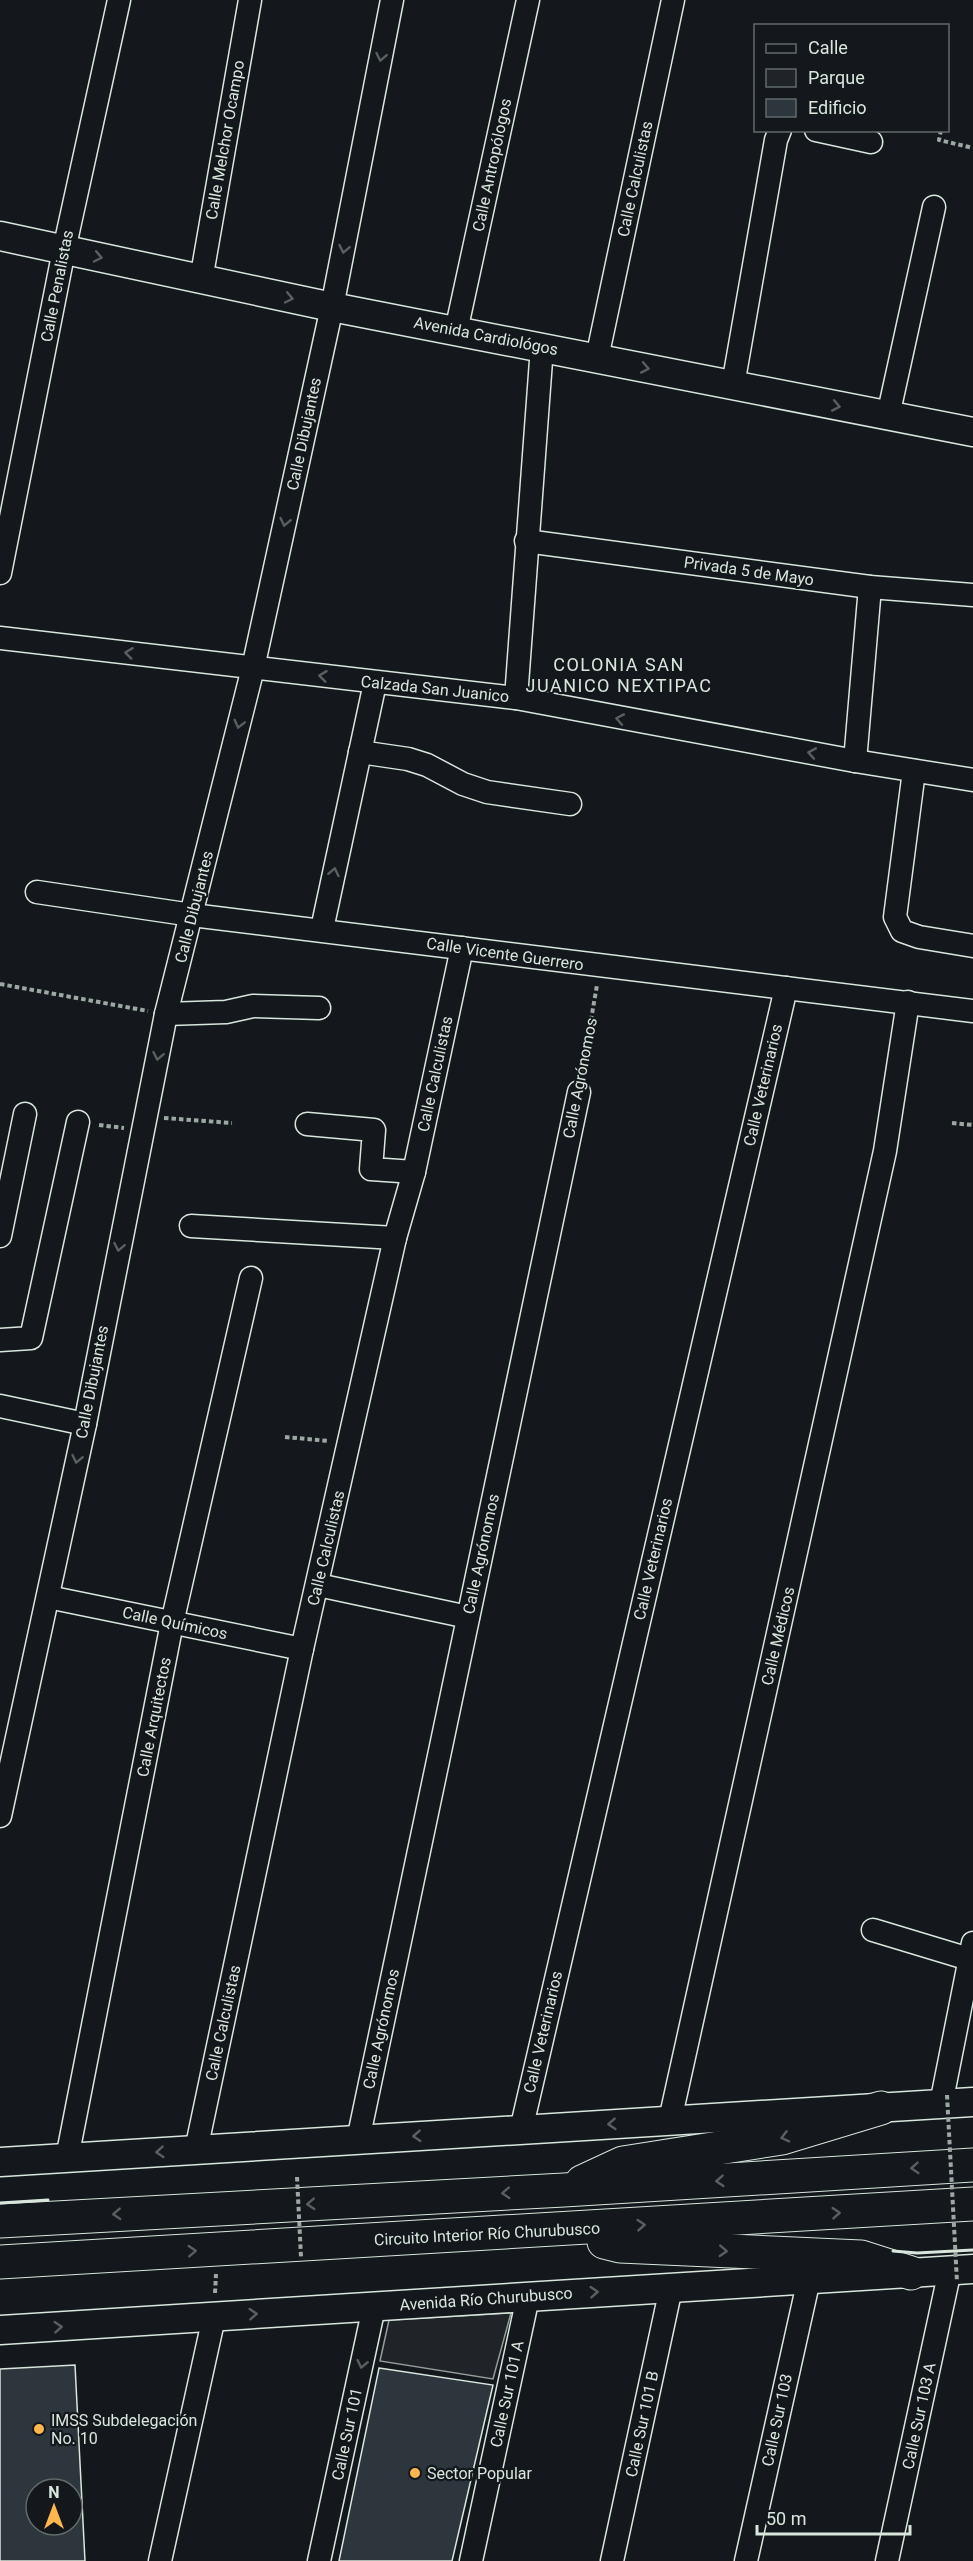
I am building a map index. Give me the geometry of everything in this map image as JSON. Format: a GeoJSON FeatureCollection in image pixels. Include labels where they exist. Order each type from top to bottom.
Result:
{"type":"FeatureCollection","features":[{"type":"Feature","properties":{"kind":"highway"},"geometry":{"type":"LineString","coordinates":[[564,2190],[623,2163],[782,2138],[881,2108]]}},
{"type":"Feature","properties":{"kind":"highway"},"geometry":{"type":"LineString","coordinates":[[0,2221],[973,2165]]}},
{"type":"Feature","properties":{"kind":"highway","name":"Circuito Interior Río Churubusco"},"geometry":{"type":"LineString","coordinates":[[0,2262],[973,2204]]}},
{"type":"Feature","properties":{"kind":"highway"},"geometry":{"type":"LineString","coordinates":[[562,2230],[620,2246],[861,2257],[910,2273]]}},
{"type":"Feature","properties":{"kind":"main road","name":"Avenida Cardiológos"},"geometry":{"type":"LineString","coordinates":[[0,236],[332,307],[973,432]]}},
{"type":"Feature","properties":{"kind":"main road"},"geometry":{"type":"LineString","coordinates":[[0,2162],[881,2108],[954,2100]]}},
{"type":"Feature","properties":{"kind":"main road","name":"Avenida Río Churubusco"},"geometry":{"type":"LineString","coordinates":[[0,2330],[808,2279],[910,2273],[960,2273]]}},
{"type":"Feature","properties":{"kind":"street","name":"Calle Penalistas"},"geometry":{"type":"LineString","coordinates":[[0,573],[64,250],[118,0]]}},
{"type":"Feature","properties":{"kind":"street","name":"Calle Melchor Ocampo"},"geometry":{"type":"LineString","coordinates":[[201,280],[250,0]]}},
{"type":"Feature","properties":{"kind":"street","name":"Calle Dibujantes"},"geometry":{"type":"LineString","coordinates":[[0,1816],[85,1424],[166,1014],[253,668],[332,307],[392,0]]}},
{"type":"Feature","properties":{"kind":"street","name":"Calle Antropólogos"},"geometry":{"type":"LineString","coordinates":[[456,331],[528,0]]}},
{"type":"Feature","properties":{"kind":"street","name":"Calle Calculistas"},"geometry":{"type":"LineString","coordinates":[[597,358],[673,0]]}},
{"type":"Feature","properties":{"kind":"street"},"geometry":{"type":"LineString","coordinates":[[733,385],[779,132]]}},
{"type":"Feature","properties":{"kind":"street"},"geometry":{"type":"LineString","coordinates":[[825,132],[871,142]]}},
{"type":"Feature","properties":{"kind":"street"},"geometry":{"type":"LineString","coordinates":[[888,416],[934,207]]}},
{"type":"Feature","properties":{"kind":"street"},"geometry":{"type":"LineString","coordinates":[[516,698],[542,347]]}},
{"type":"Feature","properties":{"kind":"street","name":"Privada 5 de Mayo"},"geometry":{"type":"LineString","coordinates":[[526,541],[870,587],[973,595]]}},
{"type":"Feature","properties":{"kind":"street"},"geometry":{"type":"LineString","coordinates":[[855,761],[870,587]]}},
{"type":"Feature","properties":{"kind":"street","name":"Calzada San Juanico"},"geometry":{"type":"LineString","coordinates":[[0,638],[516,698],[633,722],[973,780]]}},
{"type":"Feature","properties":{"kind":"street"},"geometry":{"type":"LineString","coordinates":[[322,929],[375,683]]}},
{"type":"Feature","properties":{"kind":"street"},"geometry":{"type":"LineString","coordinates":[[360,752],[408,759],[487,792],[570,804]]}},
{"type":"Feature","properties":{"kind":"street"},"geometry":{"type":"LineString","coordinates":[[914,771],[895,917],[902,931],[919,937],[973,946]]}},
{"type":"Feature","properties":{"kind":"street","name":"Calle Vicente Guerrero"},"geometry":{"type":"LineString","coordinates":[[37,892],[192,915],[322,929],[600,966],[973,1011]]}},
{"type":"Feature","properties":{"kind":"street","name":"Calle Calculistas"},"geometry":{"type":"LineString","coordinates":[[196,2150],[302,1649],[395,1238],[414,1172],[462,948]]}},
{"type":"Feature","properties":{"kind":"street","name":"Calle Veterinarios"},"geometry":{"type":"LineString","coordinates":[[521,2130],[786,988]]}},
{"type":"Feature","properties":{"kind":"street","name":"Calle Médicos"},"geometry":{"type":"LineString","coordinates":[[670,2121],[885,1151],[908,1002]]}},
{"type":"Feature","properties":{"kind":"street"},"geometry":{"type":"LineString","coordinates":[[166,1014],[226,1012],[253,1006],[319,1008]]}},
{"type":"Feature","properties":{"kind":"street","name":"Calle Agrónomos"},"geometry":{"type":"LineString","coordinates":[[358,2140],[579,1092]]}},
{"type":"Feature","properties":{"kind":"street"},"geometry":{"type":"LineString","coordinates":[[0,1236],[25,1114]]}},
{"type":"Feature","properties":{"kind":"street"},"geometry":{"type":"LineString","coordinates":[[0,1341],[30,1338],[78,1122]]}},
{"type":"Feature","properties":{"kind":"street"},"geometry":{"type":"LineString","coordinates":[[307,1124],[374,1130],[371,1169],[414,1172]]}},
{"type":"Feature","properties":{"kind":"street"},"geometry":{"type":"LineString","coordinates":[[191,1226],[395,1238]]}},
{"type":"Feature","properties":{"kind":"street","name":"Calle Arquitectos"},"geometry":{"type":"LineString","coordinates":[[67,2158],[172,1623],[251,1278]]}},
{"type":"Feature","properties":{"kind":"street"},"geometry":{"type":"LineString","coordinates":[[0,1406],[85,1424]]}},
{"type":"Feature","properties":{"kind":"street"},"geometry":{"type":"LineString","coordinates":[[318,1585],[468,1617]]}},
{"type":"Feature","properties":{"kind":"street","name":"Calle Químicos"},"geometry":{"type":"LineString","coordinates":[[48,1597],[302,1649]]}},
{"type":"Feature","properties":{"kind":"street"},"geometry":{"type":"LineString","coordinates":[[873,1930],[971,1951],[954,2100]]}},
{"type":"Feature","properties":{"kind":"street","name":"Calle Sur 103 A"},"geometry":{"type":"LineString","coordinates":[[887,2561],[960,2273]]}},
{"type":"Feature","properties":{"kind":"street","name":"Calle Sur 103"},"geometry":{"type":"LineString","coordinates":[[746,2561],[808,2279]]}},
{"type":"Feature","properties":{"kind":"street","name":"Calle Sur 101 B"},"geometry":{"type":"LineString","coordinates":[[612,2561],[671,2288]]}},
{"type":"Feature","properties":{"kind":"street","name":"Calle Sur 101 A"},"geometry":{"type":"LineString","coordinates":[[471,2561],[528,2297]]}},
{"type":"Feature","properties":{"kind":"street","name":"Calle Sur 101"},"geometry":{"type":"LineString","coordinates":[[319,2561],[374,2307]]}},
{"type":"Feature","properties":{"kind":"street"},"geometry":{"type":"LineString","coordinates":[[160,2561],[214,2317]]}},
{"type":"Feature","properties":{"kind":"path"},"geometry":{"type":"LineString","coordinates":[[941,132],[939,140],[973,148]]}},
{"type":"Feature","properties":{"kind":"path","name":"Calle Agrónomos"},"geometry":{"type":"LineString","coordinates":[[579,1092],[600,966]]}},
{"type":"Feature","properties":{"kind":"path"},"geometry":{"type":"LineString","coordinates":[[0,984],[166,1014]]}},
{"type":"Feature","properties":{"kind":"path"},"geometry":{"type":"LineString","coordinates":[[169,1118],[232,1123]]}},
{"type":"Feature","properties":{"kind":"path"},"geometry":{"type":"LineString","coordinates":[[952,1123],[973,1125]]}},
{"type":"Feature","properties":{"kind":"path"},"geometry":{"type":"LineString","coordinates":[[285,1437],[350,1444]]}},
{"type":"Feature","properties":{"kind":"path"},"geometry":{"type":"LineString","coordinates":[[954,2100],[960,2273]]}},
{"type":"Feature","properties":{"kind":"path"},"geometry":{"type":"LineString","coordinates":[[297,2177],[301,2257]]}},
{"type":"Feature","properties":{"kind":"path"},"geometry":{"type":"LineString","coordinates":[[214,2317],[217,2249]]}},
{"type":"Feature","properties":{"kind":"green space"},"geometry":{"type":"Polygon","coordinates":[[[511,2313],[493,2379],[380,2361],[389,2320],[511,2313]]]}},
{"type":"Feature","properties":{"kind":"building","name":"IMSS Subdelegación No. 10"},"geometry":{"type":"Polygon","coordinates":[[[75,2365],[81,2477],[24,2477],[24,2537],[84,2537],[85,2561],[0,2561],[0,2369],[75,2365]]]}},
{"type":"Feature","properties":{"kind":"building","name":"Sector Popular"},"geometry":{"type":"Polygon","coordinates":[[[379,2368],[493,2385],[452,2561],[339,2561],[379,2368]]]}},
{"type":"Feature","properties":{"kind":"wall"},"geometry":{"type":"LineString","coordinates":[[0,2203],[48,2200]]}},
{"type":"Feature","properties":{"kind":"wall"},"geometry":{"type":"LineString","coordinates":[[893,2251],[917,2253],[973,2250]]}},
{"type":"Feature","properties":{"kind":"place","name":"IMSS Subdelegación No. 10"},"geometry":{"type":"Point","coordinates":[39,2429]}},
{"type":"Feature","properties":{"kind":"place","name":"Sector Popular"},"geometry":{"type":"Point","coordinates":[415,2473]}},
{"type":"Feature","properties":{"kind":"district","name":"COLONIA SAN JUANICO NEXTIPAC"},"geometry":{"type":"Point","coordinates":[619,674]}}]}
